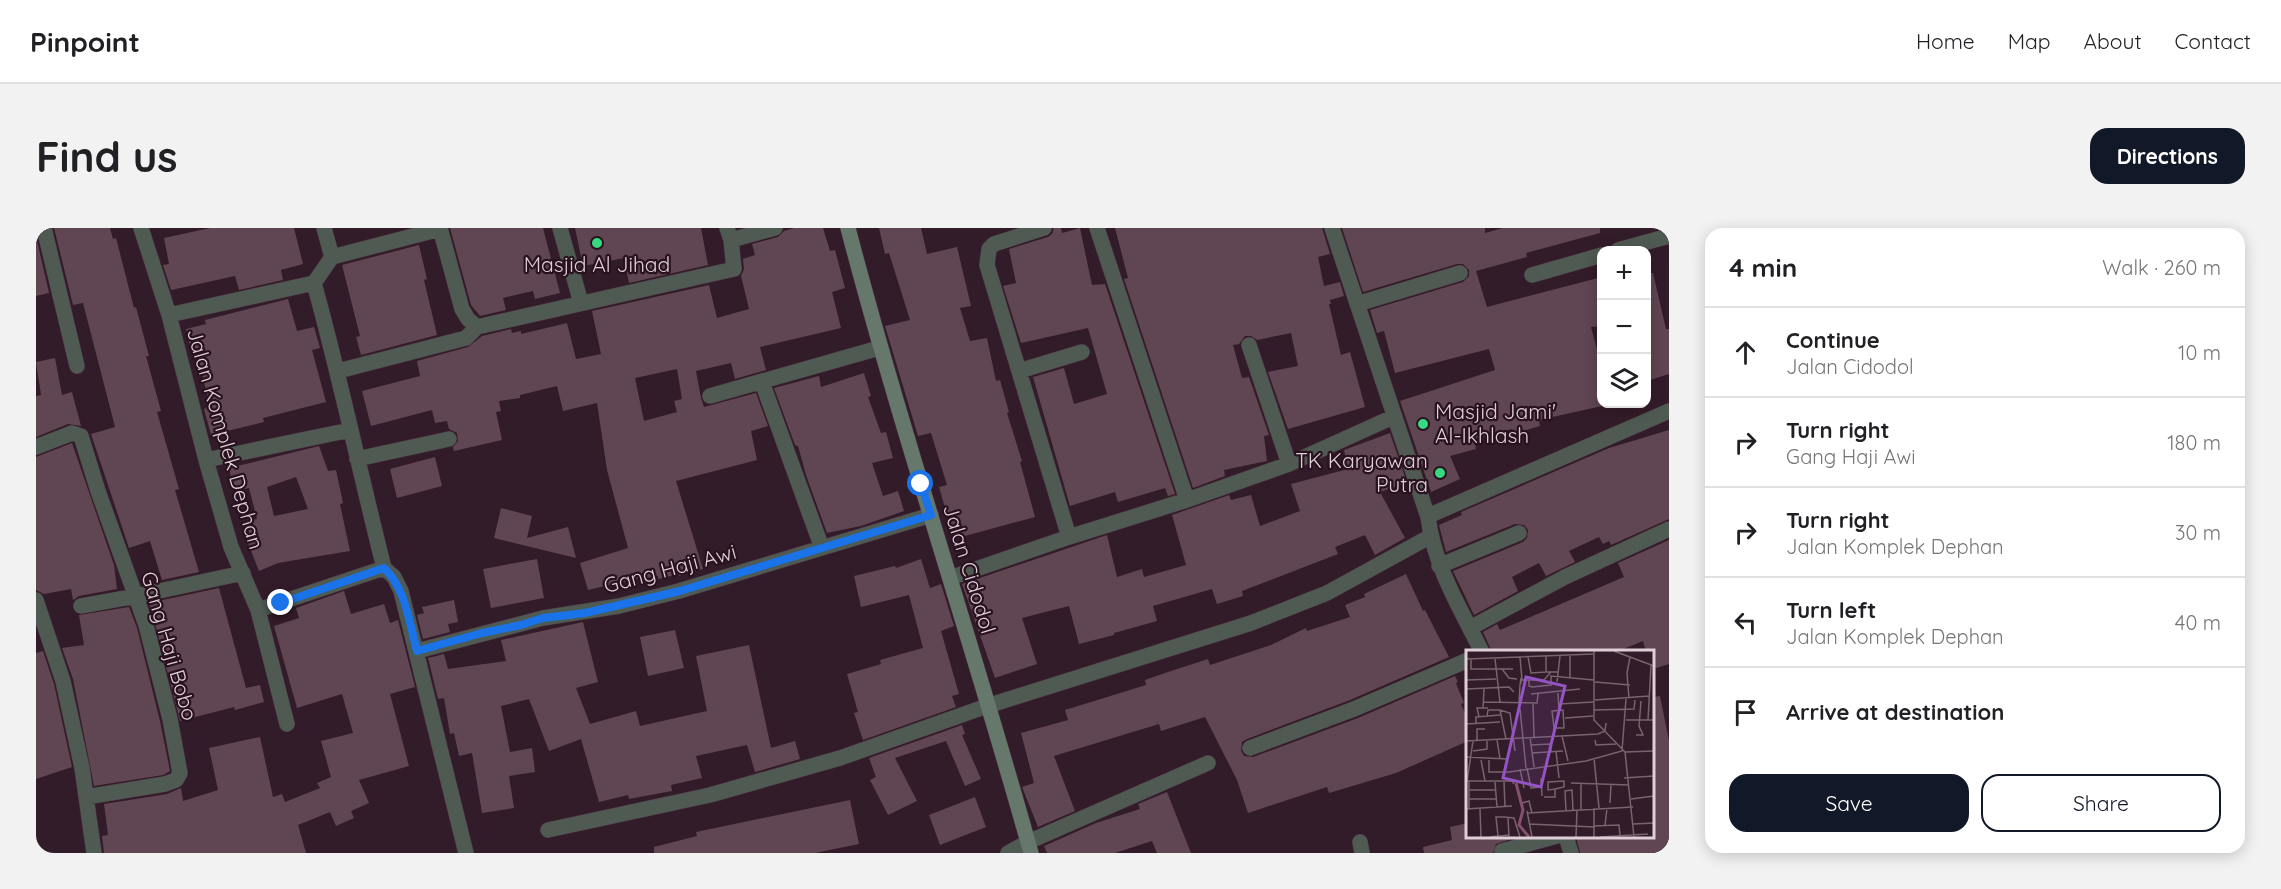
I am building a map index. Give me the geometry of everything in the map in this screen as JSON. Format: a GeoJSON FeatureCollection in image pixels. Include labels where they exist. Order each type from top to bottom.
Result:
{"type":"FeatureCollection","features":[{"type":"Feature","properties":{"kind":"street"},"geometry":{"type":"LineString","coordinates":[[44,228],[78,366]]}},
{"type":"Feature","properties":{"kind":"street","name":"Jalan Komplek Dephan"},"geometry":{"type":"LineString","coordinates":[[141,228],[169,315],[231,547],[258,610],[287,724]]}},
{"type":"Feature","properties":{"kind":"street"},"geometry":{"type":"LineString","coordinates":[[324,228],[332,257]]}},
{"type":"Feature","properties":{"kind":"street"},"geometry":{"type":"LineString","coordinates":[[466,853],[401,591],[393,577],[384,568],[338,371],[314,283],[332,257],[440,228],[462,309],[468,320],[477,327]]}},
{"type":"Feature","properties":{"kind":"street"},"geometry":{"type":"LineString","coordinates":[[560,228],[582,303]]}},
{"type":"Feature","properties":{"kind":"street"},"geometry":{"type":"LineString","coordinates":[[338,371],[466,339],[477,327],[734,269],[729,234],[775,228]]}},
{"type":"Feature","properties":{"kind":"street","name":"Jalan Cidodol"},"geometry":{"type":"LineString","coordinates":[[848,228],[879,348],[1030,847]]}},
{"type":"Feature","properties":{"kind":"street"},"geometry":{"type":"LineString","coordinates":[[1044,228],[994,244],[989,249],[987,265],[1069,537]]}},
{"type":"Feature","properties":{"kind":"street"},"geometry":{"type":"LineString","coordinates":[[1097,228],[1187,500]]}},
{"type":"Feature","properties":{"kind":"street"},"geometry":{"type":"LineString","coordinates":[[1332,228],[1428,517],[1439,566],[1481,650]]}},
{"type":"Feature","properties":{"kind":"street"},"geometry":{"type":"LineString","coordinates":[[1633,246],[1669,236]]}},
{"type":"Feature","properties":{"kind":"street"},"geometry":{"type":"LineString","coordinates":[[1532,275],[1597,256]]}},
{"type":"Feature","properties":{"kind":"street"},"geometry":{"type":"LineString","coordinates":[[1357,304],[1460,273]]}},
{"type":"Feature","properties":{"kind":"street","name":"Jalan Komplek Dephan"},"geometry":{"type":"LineString","coordinates":[[169,315],[314,283]]}},
{"type":"Feature","properties":{"kind":"street"},"geometry":{"type":"LineString","coordinates":[[1249,345],[1289,464]]}},
{"type":"Feature","properties":{"kind":"street"},"geometry":{"type":"LineString","coordinates":[[710,396],[879,348]]}},
{"type":"Feature","properties":{"kind":"street"},"geometry":{"type":"LineString","coordinates":[[1019,371],[1082,352]]}},
{"type":"Feature","properties":{"kind":"street"},"geometry":{"type":"LineString","coordinates":[[762,382],[822,548]]}},
{"type":"Feature","properties":{"kind":"street"},"geometry":{"type":"LineString","coordinates":[[1428,517],[1669,411]]}},
{"type":"Feature","properties":{"kind":"street"},"geometry":{"type":"LineString","coordinates":[[950,578],[1289,464],[1394,417]]}},
{"type":"Feature","properties":{"kind":"street"},"geometry":{"type":"LineString","coordinates":[[206,460],[350,430]]}},
{"type":"Feature","properties":{"kind":"street","name":"Gang Haji Bobo"},"geometry":{"type":"LineString","coordinates":[[36,447],[72,433],[81,436],[101,500],[136,596],[160,676],[180,773],[176,780],[165,784],[86,797]]}},
{"type":"Feature","properties":{"kind":"street"},"geometry":{"type":"LineString","coordinates":[[357,459],[448,439]]}},
{"type":"Feature","properties":{"kind":"street","name":"Gang Haji Awi"},"geometry":{"type":"LineString","coordinates":[[417,651],[543,618],[585,613],[680,591],[931,515]]}},
{"type":"Feature","properties":{"kind":"street"},"geometry":{"type":"LineString","coordinates":[[1470,628],[1565,578],[1669,529]]}},
{"type":"Feature","properties":{"kind":"street"},"geometry":{"type":"LineString","coordinates":[[1439,566],[1519,533]]}},
{"type":"Feature","properties":{"kind":"street"},"geometry":{"type":"LineString","coordinates":[[548,830],[710,795],[840,758],[987,706],[1251,624],[1327,593],[1431,536]]}},
{"type":"Feature","properties":{"kind":"street"},"geometry":{"type":"LineString","coordinates":[[258,610],[384,568]]}},
{"type":"Feature","properties":{"kind":"street","name":"Jalan Komplek Dephan"},"geometry":{"type":"LineString","coordinates":[[81,606],[243,573]]}},
{"type":"Feature","properties":{"kind":"street"},"geometry":{"type":"LineString","coordinates":[[36,600],[63,681],[82,768],[94,853]]}},
{"type":"Feature","properties":{"kind":"street"},"geometry":{"type":"LineString","coordinates":[[1250,748],[1354,709],[1466,661]]}},
{"type":"Feature","properties":{"kind":"street"},"geometry":{"type":"LineString","coordinates":[[1008,853],[1030,847],[1208,763]]}},
{"type":"Feature","properties":{"kind":"street"},"geometry":{"type":"LineString","coordinates":[[1503,851],[1553,838]]}},
{"type":"Feature","properties":{"kind":"street"},"geometry":{"type":"LineString","coordinates":[[1566,838],[1571,853]]}},
{"type":"Feature","properties":{"kind":"building"},"geometry":{"type":"Polygon","coordinates":[[[54,228],[110,228],[113,239],[116,238],[149,356],[146,356],[161,411],[157,412],[179,489],[175,490],[199,572],[162,580],[150,541],[129,548],[91,434],[115,427],[83,303],[73,305],[54,228]]]}},
{"type":"Feature","properties":{"kind":"building"},"geometry":{"type":"Polygon","coordinates":[[[210,228],[294,228],[303,264],[281,270],[283,280],[239,290],[235,276],[171,290],[163,265],[169,264],[164,238],[210,228]]]}},
{"type":"Feature","properties":{"kind":"building"},"geometry":{"type":"Polygon","coordinates":[[[450,228],[543,228],[560,293],[535,299],[533,291],[503,298],[506,310],[480,316],[471,305],[450,228]]]}},
{"type":"Feature","properties":{"kind":"building"},"geometry":{"type":"Polygon","coordinates":[[[575,228],[701,228],[708,265],[629,283],[624,258],[583,266],[575,228]]]}},
{"type":"Feature","properties":{"kind":"building"},"geometry":{"type":"Polygon","coordinates":[[[794,228],[823,228],[830,251],[835,250],[845,288],[832,292],[841,328],[760,347],[766,370],[735,379],[731,363],[696,371],[704,407],[756,393],[768,426],[751,431],[757,460],[676,481],[703,569],[679,576],[679,574],[658,579],[658,576],[635,579],[588,590],[580,563],[628,548],[607,470],[597,403],[563,411],[557,386],[520,395],[520,398],[499,401],[501,411],[496,412],[502,440],[454,451],[453,447],[458,441],[457,433],[449,429],[447,421],[435,423],[432,410],[371,426],[362,391],[420,376],[417,361],[468,347],[482,336],[511,329],[512,333],[521,331],[521,334],[567,323],[576,359],[601,354],[592,311],[709,285],[717,318],[749,309],[741,276],[744,269],[743,259],[755,255],[752,244],[778,237],[784,231],[794,228]],[[677,369],[635,378],[644,421],[677,412],[674,401],[682,399],[677,369]]]}},
{"type":"Feature","properties":{"kind":"building"},"geometry":{"type":"Polygon","coordinates":[[[879,228],[921,228],[927,254],[957,247],[971,306],[960,308],[970,341],[987,338],[996,381],[1000,380],[1035,517],[954,539],[939,487],[947,485],[931,433],[918,436],[885,326],[910,320],[889,253],[885,254],[879,228]]]}},
{"type":"Feature","properties":{"kind":"building"},"geometry":{"type":"Polygon","coordinates":[[[1054,228],[1061,228],[1062,233],[1080,228],[1092,285],[1105,284],[1175,494],[1168,496],[1165,488],[1118,502],[1115,492],[1070,506],[1033,377],[1064,368],[1074,404],[1107,394],[1088,328],[1021,343],[1003,286],[1016,283],[1009,249],[1048,237],[1054,228]]]}},
{"type":"Feature","properties":{"kind":"building"},"geometry":{"type":"Polygon","coordinates":[[[1115,228],[1322,228],[1330,254],[1318,257],[1324,286],[1340,282],[1344,296],[1330,300],[1331,304],[1329,304],[1341,355],[1350,352],[1365,407],[1288,429],[1268,372],[1298,366],[1291,333],[1257,340],[1251,336],[1245,336],[1239,344],[1233,345],[1242,378],[1249,377],[1269,435],[1264,436],[1267,461],[1224,470],[1225,476],[1193,488],[1124,279],[1128,278],[1115,228]]]}},
{"type":"Feature","properties":{"kind":"building"},"geometry":{"type":"Polygon","coordinates":[[[1342,228],[1485,228],[1485,233],[1503,228],[1600,228],[1600,233],[1526,253],[1527,257],[1476,271],[1487,307],[1597,278],[1597,326],[1591,327],[1597,349],[1597,407],[1539,420],[1540,426],[1513,434],[1512,429],[1474,439],[1476,449],[1450,456],[1460,479],[1431,492],[1400,401],[1495,370],[1489,349],[1395,373],[1384,331],[1377,333],[1370,310],[1463,282],[1469,276],[1469,270],[1463,264],[1457,264],[1363,292],[1342,228]]]}},
{"type":"Feature","properties":{"kind":"building"},"geometry":{"type":"Polygon","coordinates":[[[36,236],[49,293],[36,296],[36,236]]]}},
{"type":"Feature","properties":{"kind":"building"},"geometry":{"type":"Polygon","coordinates":[[[419,245],[427,279],[424,280],[437,335],[361,355],[356,337],[360,336],[342,265],[419,245]]]}},
{"type":"Feature","properties":{"kind":"building"},"geometry":{"type":"Polygon","coordinates":[[[1651,273],[1653,273],[1666,329],[1669,329],[1669,374],[1651,380],[1651,273]]]}},
{"type":"Feature","properties":{"kind":"building"},"geometry":{"type":"Polygon","coordinates":[[[288,299],[297,331],[314,327],[320,348],[312,350],[326,402],[263,418],[264,422],[211,435],[204,409],[210,407],[198,357],[193,358],[186,329],[206,324],[205,320],[288,299]]]}},
{"type":"Feature","properties":{"kind":"building"},"geometry":{"type":"Polygon","coordinates":[[[55,358],[62,395],[72,392],[81,426],[68,424],[36,437],[36,396],[41,395],[36,362],[55,358]]]}},
{"type":"Feature","properties":{"kind":"building"},"geometry":{"type":"Polygon","coordinates":[[[864,373],[871,396],[868,397],[881,433],[886,432],[893,458],[872,463],[883,496],[898,491],[904,511],[861,526],[827,533],[798,446],[795,445],[774,388],[819,376],[821,387],[864,373]]]}},
{"type":"Feature","properties":{"kind":"building"},"geometry":{"type":"Polygon","coordinates":[[[1669,430],[1669,519],[1611,545],[1609,541],[1603,544],[1599,537],[1569,551],[1575,562],[1546,576],[1539,563],[1512,577],[1518,591],[1474,615],[1453,571],[1523,542],[1527,538],[1528,530],[1524,525],[1515,524],[1446,552],[1439,525],[1462,515],[1461,512],[1609,448],[1669,430]]]}},
{"type":"Feature","properties":{"kind":"building"},"geometry":{"type":"Polygon","coordinates":[[[1390,433],[1407,483],[1380,492],[1405,538],[1375,555],[1365,535],[1335,547],[1338,554],[1242,591],[1243,596],[1217,604],[1212,589],[1153,606],[1157,621],[1079,644],[1069,606],[1022,618],[1037,664],[995,678],[962,584],[1107,535],[1117,577],[1142,569],[1144,577],[1186,565],[1172,515],[1229,495],[1231,500],[1251,495],[1260,526],[1300,511],[1291,484],[1348,469],[1344,450],[1390,433]]]}},
{"type":"Feature","properties":{"kind":"building"},"geometry":{"type":"Polygon","coordinates":[[[72,443],[114,565],[117,589],[79,596],[73,600],[71,589],[44,594],[36,590],[36,457],[72,443]]]}},
{"type":"Feature","properties":{"kind":"building"},"geometry":{"type":"Polygon","coordinates":[[[319,446],[328,471],[336,470],[343,503],[340,504],[350,551],[278,563],[259,571],[246,538],[250,537],[247,521],[257,519],[249,488],[234,491],[229,468],[319,446]],[[296,477],[267,487],[274,516],[308,509],[296,477]]]}},
{"type":"Feature","properties":{"kind":"building"},"geometry":{"type":"Polygon","coordinates":[[[435,457],[442,486],[397,498],[390,469],[435,457]]]}},
{"type":"Feature","properties":{"kind":"building"},"geometry":{"type":"Polygon","coordinates":[[[501,508],[532,516],[527,538],[568,527],[576,558],[494,538],[501,508]]]}},
{"type":"Feature","properties":{"kind":"building"},"geometry":{"type":"Polygon","coordinates":[[[1669,540],[1669,664],[1654,669],[1654,650],[1645,650],[1643,641],[1621,650],[1491,650],[1483,632],[1497,624],[1500,630],[1624,577],[1618,563],[1669,540]]]}},
{"type":"Feature","properties":{"kind":"building"},"geometry":{"type":"Polygon","coordinates":[[[537,559],[544,598],[491,608],[483,569],[537,559]]]}},
{"type":"Feature","properties":{"kind":"building"},"geometry":{"type":"Polygon","coordinates":[[[921,559],[930,588],[941,584],[954,626],[941,631],[959,694],[952,696],[956,707],[863,740],[854,713],[858,712],[847,674],[881,664],[880,660],[923,648],[909,595],[861,607],[854,576],[895,566],[896,568],[921,559]]]}},
{"type":"Feature","properties":{"kind":"building"},"geometry":{"type":"Polygon","coordinates":[[[1406,574],[1423,611],[1425,610],[1449,657],[1350,700],[1247,739],[1242,742],[1241,751],[1244,756],[1253,757],[1358,718],[1455,676],[1464,703],[1461,704],[1466,715],[1466,742],[1396,773],[1329,793],[1327,787],[1248,813],[1237,780],[1205,717],[1161,731],[1159,724],[1054,756],[1075,811],[1038,827],[1022,787],[1034,783],[1021,733],[1068,720],[1065,710],[1146,685],[1145,680],[1208,659],[1210,665],[1271,645],[1306,628],[1307,631],[1350,617],[1345,605],[1365,597],[1364,594],[1406,574]]]}},
{"type":"Feature","properties":{"kind":"building"},"geometry":{"type":"Polygon","coordinates":[[[219,588],[246,688],[260,685],[264,702],[180,721],[149,603],[219,588]]]}},
{"type":"Feature","properties":{"kind":"building"},"geometry":{"type":"Polygon","coordinates":[[[344,591],[351,614],[384,604],[390,623],[398,620],[415,687],[390,694],[409,766],[359,780],[369,803],[351,811],[354,818],[336,826],[330,812],[298,825],[306,853],[104,853],[102,836],[108,835],[104,804],[167,794],[181,788],[183,801],[218,790],[209,748],[260,737],[273,797],[282,794],[285,802],[320,788],[317,783],[331,777],[321,741],[353,733],[342,694],[297,708],[274,626],[299,618],[296,608],[344,591]]]}},
{"type":"Feature","properties":{"kind":"building"},"geometry":{"type":"Polygon","coordinates":[[[454,600],[458,622],[448,624],[450,632],[423,639],[417,615],[424,613],[422,607],[454,600]]]}},
{"type":"Feature","properties":{"kind":"building"},"geometry":{"type":"Polygon","coordinates":[[[129,607],[137,628],[170,771],[163,775],[94,786],[73,679],[62,648],[84,645],[79,615],[129,607]]]}},
{"type":"Feature","properties":{"kind":"building"},"geometry":{"type":"Polygon","coordinates":[[[583,622],[598,682],[576,688],[590,724],[636,711],[640,726],[707,711],[696,656],[749,645],[771,748],[795,741],[800,759],[755,772],[747,745],[696,756],[702,778],[671,785],[672,791],[629,799],[628,795],[599,802],[581,739],[549,751],[529,699],[501,706],[510,752],[532,748],[535,772],[509,776],[514,808],[482,813],[472,753],[459,756],[454,733],[450,734],[444,698],[438,699],[428,658],[444,654],[448,669],[506,661],[501,640],[583,622]]]}},
{"type":"Feature","properties":{"kind":"building"},"geometry":{"type":"Polygon","coordinates":[[[675,630],[684,668],[648,676],[640,637],[675,630]]]}},
{"type":"Feature","properties":{"kind":"building"},"geometry":{"type":"Polygon","coordinates":[[[43,651],[54,684],[72,767],[36,779],[36,653],[43,651]]]}},
{"type":"Feature","properties":{"kind":"building"},"geometry":{"type":"Polygon","coordinates":[[[1660,696],[1669,741],[1669,853],[1580,853],[1576,838],[1654,838],[1654,697],[1660,696]]]}},
{"type":"Feature","properties":{"kind":"building"},"geometry":{"type":"Polygon","coordinates":[[[962,725],[965,734],[962,735],[981,779],[965,786],[946,741],[895,758],[917,801],[888,815],[870,780],[876,777],[869,758],[962,725]]]}},
{"type":"Feature","properties":{"kind":"building"},"geometry":{"type":"Polygon","coordinates":[[[1167,792],[1191,853],[1157,853],[1152,841],[1115,853],[1047,853],[1044,846],[1096,823],[1140,809],[1138,804],[1167,792]]]}},
{"type":"Feature","properties":{"kind":"building"},"geometry":{"type":"Polygon","coordinates":[[[975,797],[986,827],[940,845],[929,815],[975,797]]]}},
{"type":"Feature","properties":{"kind":"building"},"geometry":{"type":"Polygon","coordinates":[[[850,800],[859,844],[815,853],[654,853],[654,847],[697,836],[696,832],[850,800]]]}},
{"type":"Feature","properties":{"kind":"building"},"geometry":{"type":"Polygon","coordinates":[[[1466,823],[1466,838],[1515,838],[1496,844],[1493,853],[1424,853],[1423,847],[1452,840],[1450,827],[1466,823]]]}},
{"type":"Feature","properties":{"kind":"place","name":"Masjid Al Jihad"},"geometry":{"type":"Point","coordinates":[597,243]}},
{"type":"Feature","properties":{"kind":"place","name":"Masjid Jami' Al-Ikhlash"},"geometry":{"type":"Point","coordinates":[1423,424]}},
{"type":"Feature","properties":{"kind":"place","name":"TK Karyawan Putra"},"geometry":{"type":"Point","coordinates":[1440,473]}},
{"type":"Feature","properties":{"kind":"route"},"geometry":{"type":"LineString","coordinates":[[281,603],[384,568],[393,577],[401,591],[417,651],[543,618],[585,613],[680,591],[931,515],[921,484]]}}]}
